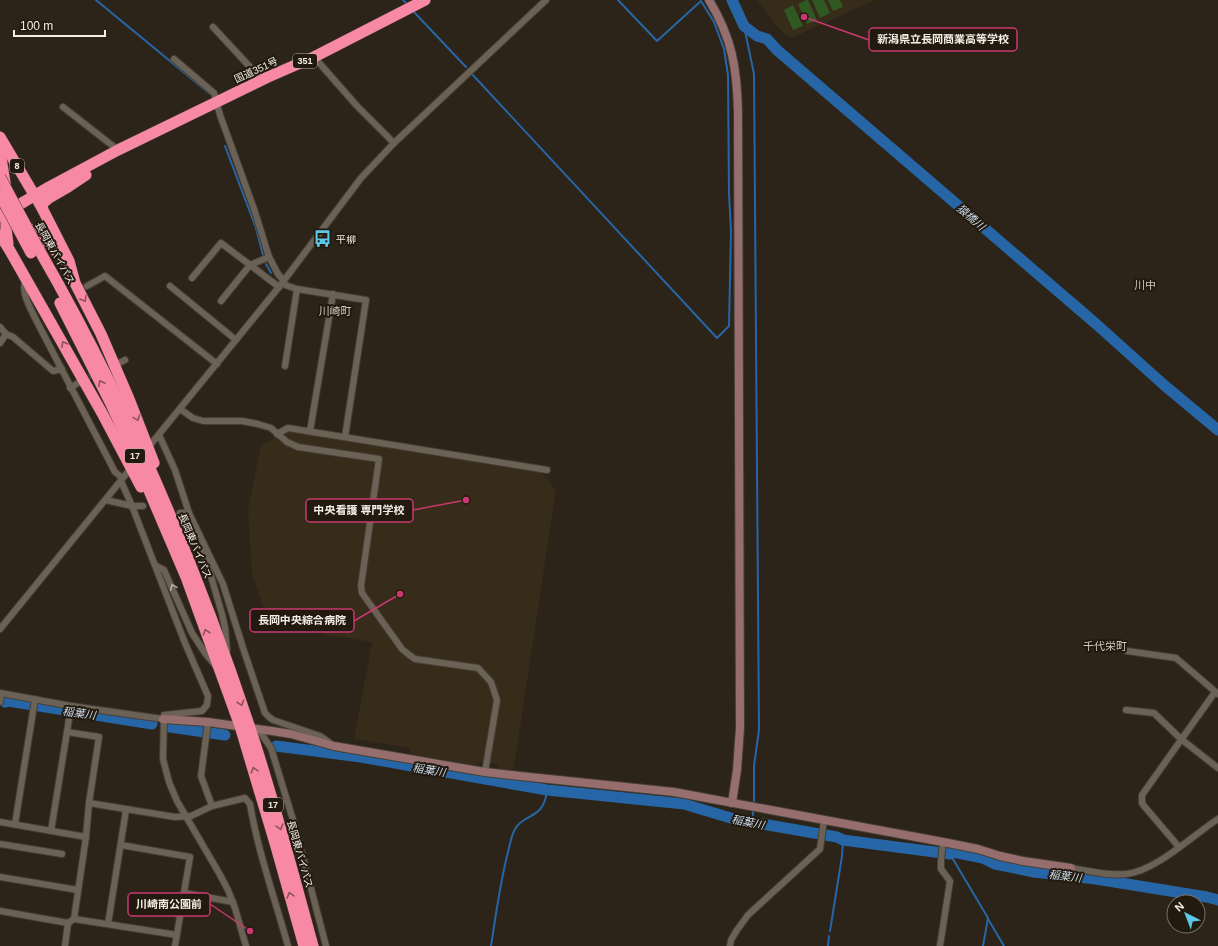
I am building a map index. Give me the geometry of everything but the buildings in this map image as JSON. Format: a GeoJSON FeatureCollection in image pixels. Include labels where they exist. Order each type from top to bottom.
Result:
{"type":"FeatureCollection","features":[{"type":"Feature","properties":{"kind":"highway","name":"国道351号"},"geometry":{"type":"LineString","coordinates":[[38,202],[118,150],[262,80],[314,57],[425,0]]}},
{"type":"Feature","properties":{"kind":"highway","name":"国道351号"},"geometry":{"type":"LineString","coordinates":[[38,202],[146,142],[183,119]]}},
{"type":"Feature","properties":{"kind":"highway","name":"8"},"geometry":{"type":"LineString","coordinates":[[0,137],[38,202]]}},
{"type":"Feature","properties":{"kind":"highway"},"geometry":{"type":"LineString","coordinates":[[0,152],[6,183],[5,248]]}},
{"type":"Feature","properties":{"kind":"highway","name":"長岡東バイパス"},"geometry":{"type":"LineString","coordinates":[[0,177],[5,215]]}},
{"type":"Feature","properties":{"kind":"highway","name":"長岡東バイパス"},"geometry":{"type":"LineString","coordinates":[[0,195],[5,215],[34,250],[57,282],[116,396],[151,473],[208,608],[224,667]]}},
{"type":"Feature","properties":{"kind":"highway"},"geometry":{"type":"LineString","coordinates":[[5,215],[38,202]]}},
{"type":"Feature","properties":{"kind":"highway","name":"17"},"geometry":{"type":"LineString","coordinates":[[38,202],[69,262],[75,283],[101,334],[129,399],[200,581],[208,608]]}},
{"type":"Feature","properties":{"kind":"highway"},"geometry":{"type":"LineString","coordinates":[[5,215],[37,233],[52,246],[65,264],[75,283]]}},
{"type":"Feature","properties":{"kind":"highway","name":"17"},"geometry":{"type":"LineString","coordinates":[[0,235],[5,248],[26,280],[109,425],[186,577]]}},
{"type":"Feature","properties":{"kind":"highway","name":"長岡東バイパス"},"geometry":{"type":"LineString","coordinates":[[34,250],[41,267],[111,404],[142,472],[249,728],[278,820],[313,946]]}},
{"type":"Feature","properties":{"kind":"highway","name":"長岡東バイパス"},"geometry":{"type":"LineString","coordinates":[[249,728],[275,843],[304,946]]}},
{"type":"Feature","properties":{"kind":"street"},"geometry":{"type":"LineString","coordinates":[[151,444],[284,281],[361,178],[394,143],[546,0]]}},
{"type":"Feature","properties":{"kind":"street"},"geometry":{"type":"LineString","coordinates":[[709,0],[723,26],[734,60],[738,97],[740,728],[732,803]]}},
{"type":"Feature","properties":{"kind":"street"},"geometry":{"type":"LineString","coordinates":[[213,27],[262,80]]}},
{"type":"Feature","properties":{"kind":"street"},"geometry":{"type":"LineString","coordinates":[[314,57],[357,106],[394,143]]}},
{"type":"Feature","properties":{"kind":"street"},"geometry":{"type":"LineString","coordinates":[[174,59],[214,93],[220,115],[254,209],[269,257],[285,285],[297,289],[366,300],[345,437]]}},
{"type":"Feature","properties":{"kind":"street"},"geometry":{"type":"LineString","coordinates":[[63,107],[118,150]]}},
{"type":"Feature","properties":{"kind":"street"},"geometry":{"type":"LineString","coordinates":[[192,278],[221,243],[279,287]]}},
{"type":"Feature","properties":{"kind":"street"},"geometry":{"type":"LineString","coordinates":[[221,301],[250,265],[269,257]]}},
{"type":"Feature","properties":{"kind":"street"},"geometry":{"type":"LineString","coordinates":[[87,286],[105,276],[217,364]]}},
{"type":"Feature","properties":{"kind":"street"},"geometry":{"type":"LineString","coordinates":[[26,280],[24,287],[35,318],[62,369],[70,388],[115,472],[121,477],[121,481],[208,696],[207,705],[202,711],[171,713],[164,715],[162,745],[165,770],[172,791],[219,873],[233,902],[246,946]]}},
{"type":"Feature","properties":{"kind":"street"},"geometry":{"type":"LineString","coordinates":[[170,286],[236,340]]}},
{"type":"Feature","properties":{"kind":"street"},"geometry":{"type":"LineString","coordinates":[[285,366],[297,289]]}},
{"type":"Feature","properties":{"kind":"street"},"geometry":{"type":"LineString","coordinates":[[310,431],[333,294]]}},
{"type":"Feature","properties":{"kind":"street"},"geometry":{"type":"LineString","coordinates":[[0,327],[6,334],[13,337],[53,371],[62,369]]}},
{"type":"Feature","properties":{"kind":"street"},"geometry":{"type":"LineString","coordinates":[[0,343],[6,334]]}},
{"type":"Feature","properties":{"kind":"street"},"geometry":{"type":"LineString","coordinates":[[70,388],[78,383]]}},
{"type":"Feature","properties":{"kind":"street"},"geometry":{"type":"LineString","coordinates":[[180,409],[193,418],[203,421],[242,421],[271,428],[287,442],[298,447],[379,459],[361,586],[362,593],[398,643],[415,659],[478,668],[491,682],[497,700],[485,772]]}},
{"type":"Feature","properties":{"kind":"street"},"geometry":{"type":"LineString","coordinates":[[277,434],[288,428],[547,470]]}},
{"type":"Feature","properties":{"kind":"street"},"geometry":{"type":"LineString","coordinates":[[159,436],[175,470],[189,513],[223,584],[265,713],[273,720],[320,736],[334,746]]}},
{"type":"Feature","properties":{"kind":"street"},"geometry":{"type":"LineString","coordinates":[[0,629],[127,473]]}},
{"type":"Feature","properties":{"kind":"street"},"geometry":{"type":"LineString","coordinates":[[106,500],[132,506],[144,506]]}},
{"type":"Feature","properties":{"kind":"street"},"geometry":{"type":"LineString","coordinates":[[180,513],[189,513]]}},
{"type":"Feature","properties":{"kind":"street"},"geometry":{"type":"LineString","coordinates":[[198,532],[225,628],[224,667]]}},
{"type":"Feature","properties":{"kind":"street"},"geometry":{"type":"LineString","coordinates":[[155,565],[164,570],[199,645],[224,667]]}},
{"type":"Feature","properties":{"kind":"street"},"geometry":{"type":"LineString","coordinates":[[1127,651],[1176,658],[1217,693],[1144,790],[1141,799],[1144,806],[1179,847]]}},
{"type":"Feature","properties":{"kind":"street"},"geometry":{"type":"LineString","coordinates":[[0,702],[1,693],[71,706],[207,725],[249,728],[291,734],[334,746],[485,772],[674,792],[824,822],[978,849],[1023,861],[1117,875],[1128,874],[1150,866],[1179,847],[1218,818]]}},
{"type":"Feature","properties":{"kind":"street"},"geometry":{"type":"LineString","coordinates":[[15,824],[35,699]]}},
{"type":"Feature","properties":{"kind":"street"},"geometry":{"type":"LineString","coordinates":[[51,831],[71,706]]}},
{"type":"Feature","properties":{"kind":"street"},"geometry":{"type":"LineString","coordinates":[[1126,710],[1154,713],[1181,739],[1218,768]]}},
{"type":"Feature","properties":{"kind":"street"},"geometry":{"type":"LineString","coordinates":[[207,725],[201,776],[212,806]]}},
{"type":"Feature","properties":{"kind":"street"},"geometry":{"type":"LineString","coordinates":[[249,728],[272,748],[294,823],[326,946]]}},
{"type":"Feature","properties":{"kind":"street"},"geometry":{"type":"LineString","coordinates":[[65,946],[78,890],[99,737],[67,732]]}},
{"type":"Feature","properties":{"kind":"street"},"geometry":{"type":"LineString","coordinates":[[89,803],[175,818],[187,817],[212,806],[245,798],[250,804],[262,859],[288,946]]}},
{"type":"Feature","properties":{"kind":"street"},"geometry":{"type":"LineString","coordinates":[[108,924],[126,810]]}},
{"type":"Feature","properties":{"kind":"street"},"geometry":{"type":"LineString","coordinates":[[0,822],[86,836]]}},
{"type":"Feature","properties":{"kind":"street"},"geometry":{"type":"LineString","coordinates":[[730,946],[737,930],[748,915],[817,852],[821,846],[824,822]]}},
{"type":"Feature","properties":{"kind":"street"},"geometry":{"type":"LineString","coordinates":[[0,844],[62,854]]}},
{"type":"Feature","properties":{"kind":"street"},"geometry":{"type":"LineString","coordinates":[[940,946],[950,881],[941,869],[943,844]]}},
{"type":"Feature","properties":{"kind":"street"},"geometry":{"type":"LineString","coordinates":[[121,845],[190,857],[176,946]]}},
{"type":"Feature","properties":{"kind":"street"},"geometry":{"type":"LineString","coordinates":[[0,877],[78,890]]}},
{"type":"Feature","properties":{"kind":"street"},"geometry":{"type":"LineString","coordinates":[[184,893],[233,902]]}},
{"type":"Feature","properties":{"kind":"street"},"geometry":{"type":"LineString","coordinates":[[0,911],[71,921],[108,924],[177,935]]}},
{"type":"Feature","properties":{"kind":"shaded area"},"geometry":{"type":"Polygon","coordinates":[[[757,0],[875,0],[792,38],[784,34],[757,0]]]}},
{"type":"Feature","properties":{"kind":"shaded area"},"geometry":{"type":"Polygon","coordinates":[[[289,431],[542,473],[556,490],[514,767],[510,770],[499,768],[496,764],[480,762],[475,765],[410,754],[410,748],[354,739],[372,642],[322,634],[321,628],[271,620],[266,616],[252,573],[248,511],[261,445],[289,431]]]}},
{"type":"Feature","properties":{"kind":"green space"},"geometry":{"type":"Polygon","coordinates":[[[808,0],[817,20],[807,24],[798,4],[808,0]]]}},
{"type":"Feature","properties":{"kind":"green space"},"geometry":{"type":"Polygon","coordinates":[[[812,0],[824,0],[830,13],[820,18],[812,0]]]}},
{"type":"Feature","properties":{"kind":"green space"},"geometry":{"type":"Polygon","coordinates":[[[828,0],[840,0],[843,7],[833,11],[828,0]]]}},
{"type":"Feature","properties":{"kind":"green space"},"geometry":{"type":"Polygon","coordinates":[[[793,5],[803,26],[793,30],[784,10],[793,5]]]}},
{"type":"Feature","properties":{"kind":"waterway"},"geometry":{"type":"LineString","coordinates":[[96,0],[210,94]]}},
{"type":"Feature","properties":{"kind":"waterway"},"geometry":{"type":"LineString","coordinates":[[403,0],[408,5]]}},
{"type":"Feature","properties":{"kind":"waterway"},"geometry":{"type":"LineString","coordinates":[[471,73],[717,338],[729,326],[731,231],[729,194],[728,75],[724,49],[714,22],[701,1],[657,41],[618,0]]}},
{"type":"Feature","properties":{"kind":"waterway","name":"猿橋川"},"geometry":{"type":"LineString","coordinates":[[732,0],[744,26],[757,36],[767,39],[777,50],[1218,430]]}},
{"type":"Feature","properties":{"kind":"waterway"},"geometry":{"type":"LineString","coordinates":[[413,11],[466,67]]}},
{"type":"Feature","properties":{"kind":"waterway"},"geometry":{"type":"LineString","coordinates":[[744,26],[754,74],[759,730],[754,766],[754,804]]}},
{"type":"Feature","properties":{"kind":"waterway"},"geometry":{"type":"LineString","coordinates":[[225,146],[256,228],[263,255]]}},
{"type":"Feature","properties":{"kind":"waterway"},"geometry":{"type":"LineString","coordinates":[[266,264],[271,273]]}},
{"type":"Feature","properties":{"kind":"waterway","name":"稲葉川"},"geometry":{"type":"LineString","coordinates":[[5,702],[8,701],[152,724]]}},
{"type":"Feature","properties":{"kind":"waterway","name":"稲葉川"},"geometry":{"type":"LineString","coordinates":[[170,727],[225,735]]}},
{"type":"Feature","properties":{"kind":"waterway","name":"稲葉川"},"geometry":{"type":"LineString","coordinates":[[276,746],[361,757],[547,790],[684,804],[734,819],[837,837],[843,840],[950,854],[953,852],[983,858],[995,864],[1034,872],[1096,879],[1218,900]]}},
{"type":"Feature","properties":{"kind":"waterway"},"geometry":{"type":"LineString","coordinates":[[491,946],[498,899],[513,833],[518,825],[538,812],[542,807],[547,790]]}},
{"type":"Feature","properties":{"kind":"waterway"},"geometry":{"type":"LineString","coordinates":[[753,808],[753,823]]}},
{"type":"Feature","properties":{"kind":"waterway"},"geometry":{"type":"LineString","coordinates":[[830,931],[842,856],[843,840]]}},
{"type":"Feature","properties":{"kind":"waterway"},"geometry":{"type":"LineString","coordinates":[[950,854],[988,918],[983,946]]}},
{"type":"Feature","properties":{"kind":"waterway"},"geometry":{"type":"LineString","coordinates":[[988,919],[1004,946]]}},
{"type":"Feature","properties":{"kind":"waterway"},"geometry":{"type":"LineString","coordinates":[[828,946],[829,936]]}},
{"type":"Feature","properties":{"kind":"tunnel"},"geometry":{"type":"LineString","coordinates":[[81,381],[116,364]]}},
{"type":"Feature","properties":{"kind":"place","name":"新潟県立長岡商業高等学校"},"geometry":{"type":"Point","coordinates":[804,17]}},
{"type":"Feature","properties":{"kind":"place","name":"平柳"},"geometry":{"type":"Point","coordinates":[323,239]}},
{"type":"Feature","properties":{"kind":"place","name":"中央看護 専門学校"},"geometry":{"type":"Point","coordinates":[466,500]}},
{"type":"Feature","properties":{"kind":"place","name":"長岡中央綜合病院"},"geometry":{"type":"Point","coordinates":[400,594]}},
{"type":"Feature","properties":{"kind":"place","name":"川崎南公園前"},"geometry":{"type":"Point","coordinates":[250,931]}},
{"type":"Feature","properties":{"kind":"district","name":"川中"},"geometry":{"type":"Point","coordinates":[1145,285]}},
{"type":"Feature","properties":{"kind":"district","name":"川崎町"},"geometry":{"type":"Point","coordinates":[335,311]}},
{"type":"Feature","properties":{"kind":"district","name":"千代栄町"},"geometry":{"type":"Point","coordinates":[1105,646]}}]}
